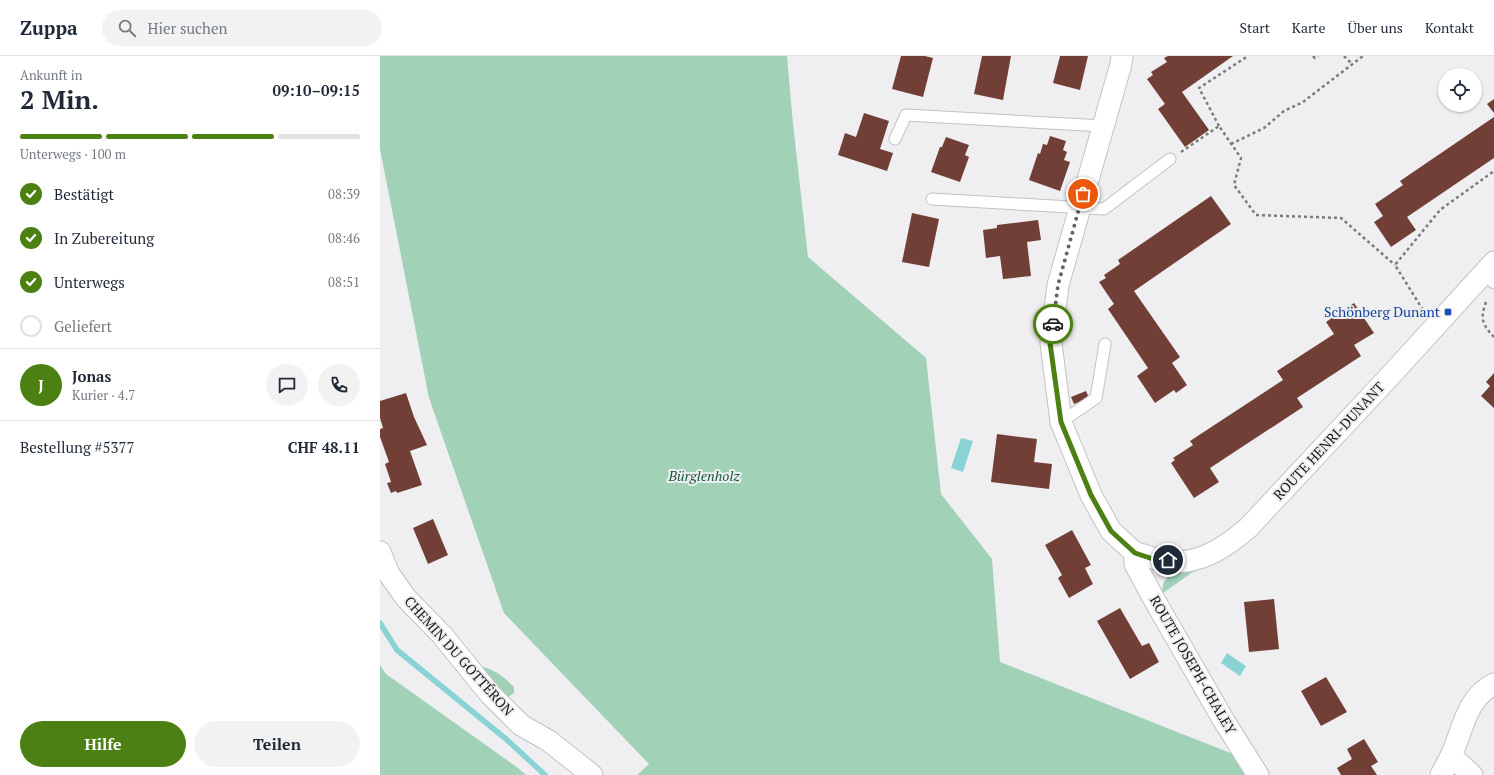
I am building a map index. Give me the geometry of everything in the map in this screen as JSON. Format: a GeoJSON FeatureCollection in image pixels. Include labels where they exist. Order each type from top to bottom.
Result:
{"type":"FeatureCollection","features":[{"type":"Feature","properties":{"kind":"street"},"geometry":{"type":"LineString","coordinates":[[1122,56],[1058,285],[1050,343],[1061,422],[1091,495],[1111,531],[1135,553]]}},
{"type":"Feature","properties":{"kind":"street","name":"ROUTE HENRI-DUNANT"},"geometry":{"type":"LineString","coordinates":[[1135,553],[1156,560],[1179,562],[1200,559],[1215,553],[1232,542],[1248,528],[1491,273]]}},
{"type":"Feature","properties":{"kind":"street","name":"CHEMIN DU GOTTÉRON"},"geometry":{"type":"LineString","coordinates":[[380,552],[390,574],[406,598],[442,635],[490,694],[522,725],[549,741],[592,775]]}},
{"type":"Feature","properties":{"kind":"street","name":"ROUTE JOSEPH-CHALEY"},"geometry":{"type":"LineString","coordinates":[[1135,553],[1135,564],[1155,601],[1224,721],[1258,775]]}},
{"type":"Feature","properties":{"kind":"street"},"geometry":{"type":"LineString","coordinates":[[1440,775],[1451,756],[1469,707],[1487,687],[1494,684]]}},
{"type":"Feature","properties":{"kind":"street"},"geometry":{"type":"LineString","coordinates":[[1451,756],[1472,775]]}},
{"type":"Feature","properties":{"kind":"lane"},"geometry":{"type":"LineString","coordinates":[[895,139],[906,115],[1103,126]]}},
{"type":"Feature","properties":{"kind":"lane"},"geometry":{"type":"LineString","coordinates":[[932,199],[1104,209],[1170,159]]}},
{"type":"Feature","properties":{"kind":"lane"},"geometry":{"type":"LineString","coordinates":[[1061,422],[1096,398],[1105,344]]}},
{"type":"Feature","properties":{"kind":"path"},"geometry":{"type":"LineString","coordinates":[[1248,56],[1199,88],[1219,126],[1241,158],[1234,185],[1256,215],[1341,218],[1395,265],[1424,312]]}},
{"type":"Feature","properties":{"kind":"path"},"geometry":{"type":"LineString","coordinates":[[1313,56],[1315,58],[1318,56]]}},
{"type":"Feature","properties":{"kind":"path"},"geometry":{"type":"LineString","coordinates":[[1344,56],[1352,64]]}},
{"type":"Feature","properties":{"kind":"path"},"geometry":{"type":"LineString","coordinates":[[1231,144],[1264,128],[1284,111],[1303,102],[1363,56]]}},
{"type":"Feature","properties":{"kind":"path"},"geometry":{"type":"LineString","coordinates":[[1170,159],[1219,126]]}},
{"type":"Feature","properties":{"kind":"path"},"geometry":{"type":"LineString","coordinates":[[1395,265],[1440,210],[1494,172]]}},
{"type":"Feature","properties":{"kind":"path"},"geometry":{"type":"LineString","coordinates":[[1488,297],[1482,312],[1484,326],[1494,337]]}},
{"type":"Feature","properties":{"kind":"green space","name":"Bürglenholz"},"geometry":{"type":"Polygon","coordinates":[[[380,56],[787,56],[808,257],[926,358],[941,494],[992,559],[1000,662],[1243,758],[1244,775],[637,775],[649,764],[504,613],[429,398],[380,149],[380,56]]]}},
{"type":"Feature","properties":{"kind":"green space"},"geometry":{"type":"Polygon","coordinates":[[[1200,567],[1163,593],[1165,580],[1169,576],[1174,573],[1200,567]]]}},
{"type":"Feature","properties":{"kind":"green space"},"geometry":{"type":"Polygon","coordinates":[[[380,665],[386,674],[526,775],[380,775],[380,665]]]}},
{"type":"Feature","properties":{"kind":"green space"},"geometry":{"type":"Polygon","coordinates":[[[476,665],[492,670],[501,675],[514,687],[514,693],[505,699],[476,665]]]}},
{"type":"Feature","properties":{"kind":"water"},"geometry":{"type":"Polygon","coordinates":[[[961,438],[973,441],[963,472],[951,468],[961,438]]]}},
{"type":"Feature","properties":{"kind":"water"},"geometry":{"type":"Polygon","coordinates":[[[1227,653],[1246,666],[1240,676],[1221,663],[1227,653]]]}},
{"type":"Feature","properties":{"kind":"building"},"geometry":{"type":"Polygon","coordinates":[[[901,56],[925,56],[933,58],[923,97],[892,89],[901,56]]]}},
{"type":"Feature","properties":{"kind":"building"},"geometry":{"type":"Polygon","coordinates":[[[982,56],[1011,56],[1003,100],[974,94],[982,56]]]}},
{"type":"Feature","properties":{"kind":"building"},"geometry":{"type":"Polygon","coordinates":[[[1060,56],[1088,56],[1080,90],[1053,83],[1060,56]]]}},
{"type":"Feature","properties":{"kind":"building"},"geometry":{"type":"Polygon","coordinates":[[[1168,56],[1233,56],[1182,92],[1209,130],[1185,147],[1158,109],[1165,104],[1147,79],[1153,75],[1151,72],[1167,62],[1164,58],[1168,56]]]}},
{"type":"Feature","properties":{"kind":"building"},"geometry":{"type":"Polygon","coordinates":[[[1494,99],[1494,113],[1487,104],[1494,99]]]}},
{"type":"Feature","properties":{"kind":"building"},"geometry":{"type":"Polygon","coordinates":[[[864,113],[889,121],[880,149],[893,153],[887,171],[838,155],[845,133],[856,137],[864,113]]]}},
{"type":"Feature","properties":{"kind":"building"},"geometry":{"type":"Polygon","coordinates":[[[1494,117],[1494,158],[1407,217],[1416,230],[1391,247],[1374,222],[1383,216],[1375,204],[1403,185],[1400,181],[1494,117]]]}},
{"type":"Feature","properties":{"kind":"building"},"geometry":{"type":"Polygon","coordinates":[[[1050,136],[1066,141],[1063,150],[1067,152],[1064,160],[1070,162],[1060,191],[1029,180],[1038,153],[1040,154],[1043,144],[1047,145],[1050,136]]]}},
{"type":"Feature","properties":{"kind":"building"},"geometry":{"type":"Polygon","coordinates":[[[946,137],[969,145],[965,155],[969,157],[960,182],[931,172],[940,147],[942,147],[946,137]]]}},
{"type":"Feature","properties":{"kind":"building"},"geometry":{"type":"Polygon","coordinates":[[[1211,196],[1231,224],[1134,291],[1180,357],[1172,363],[1187,385],[1176,393],[1174,390],[1155,403],[1137,376],[1148,368],[1108,309],[1114,304],[1099,282],[1106,278],[1104,275],[1120,264],[1118,260],[1211,196]]]}},
{"type":"Feature","properties":{"kind":"building"},"geometry":{"type":"Polygon","coordinates":[[[912,213],[939,219],[929,267],[902,262],[912,213]]]}},
{"type":"Feature","properties":{"kind":"building"},"geometry":{"type":"Polygon","coordinates":[[[1038,220],[1041,240],[1027,242],[1031,276],[1003,279],[1000,256],[986,258],[983,230],[997,228],[997,225],[1038,220]]]}},
{"type":"Feature","properties":{"kind":"building"},"geometry":{"type":"Polygon","coordinates":[[[1354,303],[1374,333],[1354,345],[1361,356],[1297,398],[1303,407],[1210,468],[1219,482],[1194,498],[1171,463],[1175,460],[1173,458],[1193,445],[1190,441],[1283,380],[1277,371],[1334,334],[1326,322],[1354,303]]]}},
{"type":"Feature","properties":{"kind":"building"},"geometry":{"type":"Polygon","coordinates":[[[1494,373],[1494,408],[1481,396],[1490,386],[1486,382],[1494,373]]]}},
{"type":"Feature","properties":{"kind":"building"},"geometry":{"type":"Polygon","coordinates":[[[1086,391],[1089,398],[1074,404],[1071,397],[1086,391]]]}},
{"type":"Feature","properties":{"kind":"building"},"geometry":{"type":"Polygon","coordinates":[[[406,393],[414,417],[427,445],[410,451],[422,485],[397,493],[396,491],[391,493],[387,483],[391,482],[385,464],[389,462],[380,437],[380,429],[383,428],[380,418],[380,401],[406,393]]]}},
{"type":"Feature","properties":{"kind":"building"},"geometry":{"type":"Polygon","coordinates":[[[997,434],[1037,439],[1034,462],[1052,464],[1049,489],[991,482],[997,434]]]}},
{"type":"Feature","properties":{"kind":"building"},"geometry":{"type":"Polygon","coordinates":[[[433,519],[448,555],[428,564],[413,528],[433,519]]]}},
{"type":"Feature","properties":{"kind":"building"},"geometry":{"type":"Polygon","coordinates":[[[1072,530],[1091,565],[1085,568],[1093,584],[1069,598],[1058,578],[1062,575],[1045,545],[1072,530]]]}},
{"type":"Feature","properties":{"kind":"building"},"geometry":{"type":"Polygon","coordinates":[[[1274,599],[1279,649],[1249,652],[1244,602],[1274,599]]]}},
{"type":"Feature","properties":{"kind":"building"},"geometry":{"type":"Polygon","coordinates":[[[1120,608],[1142,646],[1149,643],[1159,662],[1130,679],[1097,621],[1120,608]]]}},
{"type":"Feature","properties":{"kind":"building"},"geometry":{"type":"Polygon","coordinates":[[[1326,677],[1347,712],[1321,726],[1301,691],[1326,677]]]}},
{"type":"Feature","properties":{"kind":"building"},"geometry":{"type":"Polygon","coordinates":[[[1364,739],[1378,762],[1371,766],[1377,775],[1341,775],[1337,768],[1352,759],[1347,749],[1364,739]]]}},
{"type":"Feature","properties":{"kind":"waterway"},"geometry":{"type":"LineString","coordinates":[[380,623],[397,650],[506,739],[545,775]]}},
{"type":"Feature","properties":{"kind":"way so far"},"geometry":{"type":"LineString","coordinates":[[1053,324],[1058,285],[1083,194]]}},
{"type":"Feature","properties":{"kind":"place","name":"Schönberg Dunant"},"geometry":{"type":"Point","coordinates":[1448,312]}},
{"type":"Feature","properties":{"kind":"route"},"geometry":{"type":"LineString","coordinates":[[1053,324],[1050,343],[1061,422],[1091,495],[1111,531],[1135,553],[1156,560],[1168,560]]}}]}
